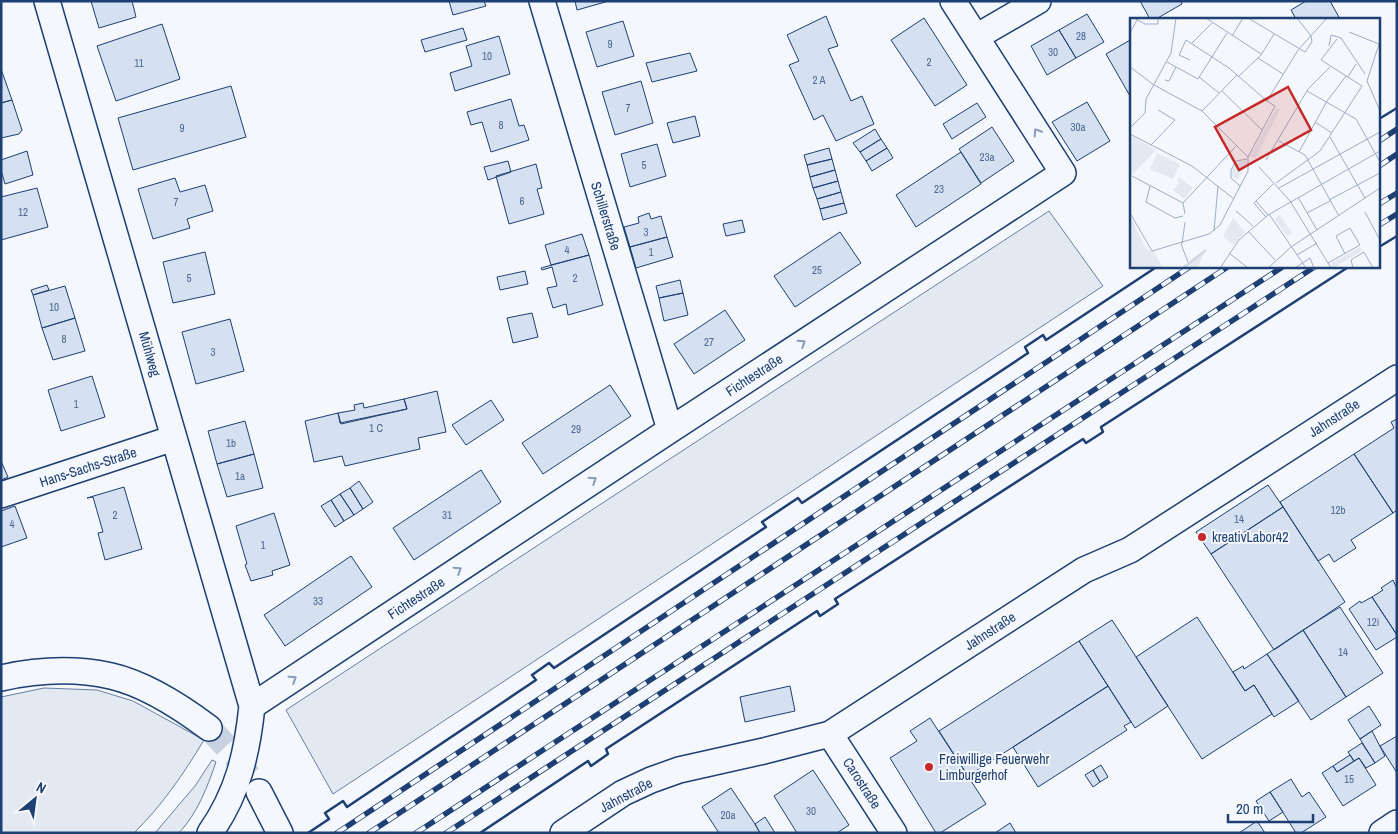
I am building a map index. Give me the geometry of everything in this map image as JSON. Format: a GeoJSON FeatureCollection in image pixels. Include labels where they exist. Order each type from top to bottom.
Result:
{"type":"FeatureCollection","features":[{"type":"Feature","properties":{"kind":"street","name":"Mühlweg"},"geometry":{"type":"LineString","coordinates":[[47,1],[252,706]]}},
{"type":"Feature","properties":{"kind":"street","name":"Schillerstraße"},"geometry":{"type":"LineString","coordinates":[[542,1],[670,430]]}},
{"type":"Feature","properties":{"kind":"street"},"geometry":{"type":"LineString","coordinates":[[953,1],[976,37],[1038,1]]}},
{"type":"Feature","properties":{"kind":"street","name":"Fichtestraße"},"geometry":{"type":"LineString","coordinates":[[252,706],[1063,173],[976,37]]}},
{"type":"Feature","properties":{"kind":"street","name":"Jahnstraße"},"geometry":{"type":"LineString","coordinates":[[562,833],[623,793],[651,780],[679,770],[830,734],[1084,570],[1130,550],[1397,378]]}},
{"type":"Feature","properties":{"kind":"street","name":"Hans-Sachs-Straße"},"geometry":{"type":"LineString","coordinates":[[1,495],[174,438]]}},
{"type":"Feature","properties":{"kind":"street"},"geometry":{"type":"LineString","coordinates":[[1,678],[27,672],[71,671],[112,676],[151,691],[185,710],[209,728]]}},
{"type":"Feature","properties":{"kind":"street"},"geometry":{"type":"LineString","coordinates":[[210,833],[222,815],[237,782],[249,742],[252,706]]}},
{"type":"Feature","properties":{"kind":"street","name":"Carostraße"},"geometry":{"type":"LineString","coordinates":[[830,734],[894,833]]}},
{"type":"Feature","properties":{"kind":"street"},"geometry":{"type":"LineString","coordinates":[[260,792],[280,833]]}},
{"type":"Feature","properties":{"kind":"street"},"geometry":{"type":"LineString","coordinates":[[1382,833],[1397,823]]}},
{"type":"Feature","properties":{"kind":"shaded area"},"geometry":{"type":"Polygon","coordinates":[[[1049,211],[1103,286],[333,794],[286,710],[1049,211]]]}},
{"type":"Feature","properties":{"kind":"shaded area"},"geometry":{"type":"Polygon","coordinates":[[[44,688],[97,690],[133,701],[204,740],[172,789],[134,833],[1,833],[1,697],[44,688]]]}},
{"type":"Feature","properties":{"kind":"shaded area"},"geometry":{"type":"Polygon","coordinates":[[[212,760],[216,762],[209,781],[197,808],[186,825],[179,833],[155,833],[195,786],[212,760]]]}},
{"type":"Feature","properties":{"kind":"building"},"geometry":{"type":"Polygon","coordinates":[[[91,1],[132,1],[136,17],[99,28],[91,1]]]}},
{"type":"Feature","properties":{"kind":"building"},"geometry":{"type":"Polygon","coordinates":[[[449,1],[484,1],[486,6],[453,15],[449,1]]]}},
{"type":"Feature","properties":{"kind":"building"},"geometry":{"type":"Polygon","coordinates":[[[575,1],[609,1],[577,10],[575,1]]]}},
{"type":"Feature","properties":{"kind":"building"},"geometry":{"type":"Polygon","coordinates":[[[1140,1],[1181,1],[1182,4],[1158,18],[1149,18],[1140,1]]]}},
{"type":"Feature","properties":{"kind":"building"},"geometry":{"type":"Polygon","coordinates":[[[1306,1],[1330,1],[1339,18],[1295,18],[1291,10],[1306,1]]]}},
{"type":"Feature","properties":{"kind":"building"},"geometry":{"type":"Polygon","coordinates":[[[1087,14],[1104,42],[1076,58],[1059,30],[1087,14]]]}},
{"type":"Feature","properties":{"kind":"building"},"geometry":{"type":"Polygon","coordinates":[[[826,16],[838,46],[828,49],[851,101],[862,96],[874,124],[836,141],[823,115],[814,120],[789,65],[799,61],[787,35],[826,16]]]}},
{"type":"Feature","properties":{"kind":"building"},"geometry":{"type":"Polygon","coordinates":[[[924,18],[967,85],[935,106],[891,40],[924,18]]]}},
{"type":"Feature","properties":{"kind":"building"},"geometry":{"type":"Polygon","coordinates":[[[623,21],[634,56],[597,67],[586,32],[623,21]]]}},
{"type":"Feature","properties":{"kind":"building"},"geometry":{"type":"Polygon","coordinates":[[[162,24],[180,79],[116,101],[97,46],[162,24]]]}},
{"type":"Feature","properties":{"kind":"building"},"geometry":{"type":"Polygon","coordinates":[[[463,28],[467,40],[425,52],[421,40],[463,28]]]}},
{"type":"Feature","properties":{"kind":"building"},"geometry":{"type":"Polygon","coordinates":[[[1059,30],[1076,58],[1047,75],[1031,46],[1059,30]]]}},
{"type":"Feature","properties":{"kind":"building"},"geometry":{"type":"Polygon","coordinates":[[[499,36],[510,74],[455,91],[450,73],[472,66],[466,46],[499,36]]]}},
{"type":"Feature","properties":{"kind":"building"},"geometry":{"type":"Polygon","coordinates":[[[1130,40],[1130,96],[1106,54],[1130,40]]]}},
{"type":"Feature","properties":{"kind":"building"},"geometry":{"type":"Polygon","coordinates":[[[690,53],[697,71],[652,82],[646,63],[690,53]]]}},
{"type":"Feature","properties":{"kind":"building"},"geometry":{"type":"Polygon","coordinates":[[[1,69],[12,100],[1,103],[1,69]]]}},
{"type":"Feature","properties":{"kind":"building"},"geometry":{"type":"Polygon","coordinates":[[[641,81],[653,123],[615,135],[602,92],[641,81]]]}},
{"type":"Feature","properties":{"kind":"building"},"geometry":{"type":"Polygon","coordinates":[[[231,86],[246,137],[133,170],[118,118],[231,86]]]}},
{"type":"Feature","properties":{"kind":"building"},"geometry":{"type":"Polygon","coordinates":[[[511,99],[519,126],[524,125],[529,140],[491,152],[482,122],[471,125],[467,112],[511,99]]]}},
{"type":"Feature","properties":{"kind":"building"},"geometry":{"type":"Polygon","coordinates":[[[12,100],[22,130],[19,134],[1,138],[1,103],[12,100]]]}},
{"type":"Feature","properties":{"kind":"building"},"geometry":{"type":"Polygon","coordinates":[[[1087,102],[1110,141],[1077,161],[1052,122],[1087,102]]]}},
{"type":"Feature","properties":{"kind":"building"},"geometry":{"type":"Polygon","coordinates":[[[977,103],[986,117],[952,139],[943,124],[977,103]]]}},
{"type":"Feature","properties":{"kind":"building"},"geometry":{"type":"Polygon","coordinates":[[[695,116],[700,136],[673,143],[667,123],[695,116]]]}},
{"type":"Feature","properties":{"kind":"building"},"geometry":{"type":"Polygon","coordinates":[[[992,127],[1014,161],[981,183],[959,149],[992,127]]]}},
{"type":"Feature","properties":{"kind":"building"},"geometry":{"type":"Polygon","coordinates":[[[875,129],[881,139],[860,152],[853,143],[875,129]]]}},
{"type":"Feature","properties":{"kind":"building"},"geometry":{"type":"Polygon","coordinates":[[[881,139],[887,148],[866,161],[860,152],[881,139]]]}},
{"type":"Feature","properties":{"kind":"building"},"geometry":{"type":"Polygon","coordinates":[[[657,144],[666,176],[630,187],[621,154],[657,144]]]}},
{"type":"Feature","properties":{"kind":"building"},"geometry":{"type":"Polygon","coordinates":[[[829,148],[832,159],[807,165],[804,155],[829,148]]]}},
{"type":"Feature","properties":{"kind":"building"},"geometry":{"type":"Polygon","coordinates":[[[887,148],[893,158],[872,171],[866,161],[887,148]]]}},
{"type":"Feature","properties":{"kind":"building"},"geometry":{"type":"Polygon","coordinates":[[[27,151],[33,175],[5,184],[1,170],[1,160],[27,151]]]}},
{"type":"Feature","properties":{"kind":"building"},"geometry":{"type":"Polygon","coordinates":[[[961,152],[981,184],[916,227],[896,195],[961,152]]]}},
{"type":"Feature","properties":{"kind":"building"},"geometry":{"type":"Polygon","coordinates":[[[832,159],[835,170],[810,177],[807,165],[832,159]]]}},
{"type":"Feature","properties":{"kind":"building"},"geometry":{"type":"Polygon","coordinates":[[[508,161],[511,172],[488,180],[484,167],[508,161]]]}},
{"type":"Feature","properties":{"kind":"building"},"geometry":{"type":"Polygon","coordinates":[[[536,164],[542,188],[537,189],[544,214],[509,224],[496,176],[536,164]]]}},
{"type":"Feature","properties":{"kind":"building"},"geometry":{"type":"Polygon","coordinates":[[[835,170],[838,181],[813,188],[810,177],[835,170]]]}},
{"type":"Feature","properties":{"kind":"building"},"geometry":{"type":"Polygon","coordinates":[[[175,178],[180,192],[205,185],[213,211],[187,219],[190,228],[153,239],[138,189],[175,178]]]}},
{"type":"Feature","properties":{"kind":"building"},"geometry":{"type":"Polygon","coordinates":[[[838,181],[841,192],[817,199],[813,188],[838,181]]]}},
{"type":"Feature","properties":{"kind":"building"},"geometry":{"type":"Polygon","coordinates":[[[37,188],[48,227],[1,240],[1,197],[37,188]]]}},
{"type":"Feature","properties":{"kind":"building"},"geometry":{"type":"Polygon","coordinates":[[[841,192],[844,203],[820,209],[817,199],[841,192]]]}},
{"type":"Feature","properties":{"kind":"building"},"geometry":{"type":"Polygon","coordinates":[[[844,203],[847,213],[823,220],[820,209],[844,203]]]}},
{"type":"Feature","properties":{"kind":"building"},"geometry":{"type":"Polygon","coordinates":[[[649,213],[651,219],[661,216],[667,237],[630,247],[624,227],[639,223],[638,217],[649,213]]]}},
{"type":"Feature","properties":{"kind":"building"},"geometry":{"type":"Polygon","coordinates":[[[742,220],[745,232],[726,236],[723,224],[742,220]]]}},
{"type":"Feature","properties":{"kind":"building"},"geometry":{"type":"Polygon","coordinates":[[[840,232],[861,263],[795,307],[774,276],[840,232]]]}},
{"type":"Feature","properties":{"kind":"building"},"geometry":{"type":"Polygon","coordinates":[[[582,234],[589,255],[551,265],[545,245],[582,234]]]}},
{"type":"Feature","properties":{"kind":"building"},"geometry":{"type":"Polygon","coordinates":[[[667,237],[673,257],[636,268],[630,247],[667,237]]]}},
{"type":"Feature","properties":{"kind":"building"},"geometry":{"type":"Polygon","coordinates":[[[205,252],[215,294],[173,303],[163,262],[205,252]]]}},
{"type":"Feature","properties":{"kind":"building"},"geometry":{"type":"Polygon","coordinates":[[[589,255],[603,305],[568,315],[566,304],[553,308],[547,288],[557,286],[552,267],[542,270],[541,268],[589,255]]]}},
{"type":"Feature","properties":{"kind":"building"},"geometry":{"type":"Polygon","coordinates":[[[525,271],[528,284],[500,290],[497,277],[525,271]]]}},
{"type":"Feature","properties":{"kind":"building"},"geometry":{"type":"Polygon","coordinates":[[[680,280],[683,293],[659,298],[656,286],[680,280]]]}},
{"type":"Feature","properties":{"kind":"building"},"geometry":{"type":"Polygon","coordinates":[[[47,285],[49,290],[33,295],[31,290],[47,285]]]}},
{"type":"Feature","properties":{"kind":"building"},"geometry":{"type":"Polygon","coordinates":[[[65,286],[75,318],[42,328],[33,295],[65,286]]]}},
{"type":"Feature","properties":{"kind":"building"},"geometry":{"type":"Polygon","coordinates":[[[683,293],[688,315],[664,321],[659,298],[683,293]]]}},
{"type":"Feature","properties":{"kind":"building"},"geometry":{"type":"Polygon","coordinates":[[[725,310],[745,340],[694,374],[674,344],[725,310]]]}},
{"type":"Feature","properties":{"kind":"building"},"geometry":{"type":"Polygon","coordinates":[[[532,313],[538,337],[513,343],[507,318],[532,313]]]}},
{"type":"Feature","properties":{"kind":"building"},"geometry":{"type":"Polygon","coordinates":[[[75,318],[85,351],[53,360],[42,328],[75,318]]]}},
{"type":"Feature","properties":{"kind":"building"},"geometry":{"type":"Polygon","coordinates":[[[230,319],[244,371],[196,384],[182,332],[230,319]]]}},
{"type":"Feature","properties":{"kind":"building"},"geometry":{"type":"Polygon","coordinates":[[[92,376],[105,417],[61,431],[48,390],[92,376]]]}},
{"type":"Feature","properties":{"kind":"building"},"geometry":{"type":"Polygon","coordinates":[[[610,385],[631,416],[543,474],[522,443],[610,385]]]}},
{"type":"Feature","properties":{"kind":"building"},"geometry":{"type":"Polygon","coordinates":[[[437,391],[446,432],[418,438],[420,449],[345,466],[342,456],[314,462],[305,421],[338,413],[341,424],[407,409],[404,399],[437,391]]]}},
{"type":"Feature","properties":{"kind":"building"},"geometry":{"type":"Polygon","coordinates":[[[404,399],[407,409],[340,423],[338,413],[355,410],[354,405],[363,403],[364,408],[404,399]]]}},
{"type":"Feature","properties":{"kind":"building"},"geometry":{"type":"Polygon","coordinates":[[[491,400],[504,420],[466,445],[452,425],[491,400]]]}},
{"type":"Feature","properties":{"kind":"building"},"geometry":{"type":"Polygon","coordinates":[[[1397,419],[1397,510],[1393,513],[1354,454],[1394,428],[1391,422],[1397,419]]]}},
{"type":"Feature","properties":{"kind":"building"},"geometry":{"type":"Polygon","coordinates":[[[245,421],[254,454],[217,464],[208,431],[245,421]]]}},
{"type":"Feature","properties":{"kind":"building"},"geometry":{"type":"Polygon","coordinates":[[[254,454],[263,488],[227,497],[217,464],[254,454]]]}},
{"type":"Feature","properties":{"kind":"building"},"geometry":{"type":"Polygon","coordinates":[[[1354,454],[1393,513],[1351,540],[1356,548],[1334,562],[1329,554],[1318,561],[1280,502],[1354,454]]]}},
{"type":"Feature","properties":{"kind":"building"},"geometry":{"type":"Polygon","coordinates":[[[1,461],[8,477],[1,480],[1,461]]]}},
{"type":"Feature","properties":{"kind":"building"},"geometry":{"type":"Polygon","coordinates":[[[481,470],[501,502],[414,560],[393,528],[481,470]]]}},
{"type":"Feature","properties":{"kind":"building"},"geometry":{"type":"Polygon","coordinates":[[[359,481],[373,502],[363,509],[350,488],[359,481]]]}},
{"type":"Feature","properties":{"kind":"building"},"geometry":{"type":"Polygon","coordinates":[[[1268,485],[1283,507],[1211,554],[1196,532],[1268,485]]]}},
{"type":"Feature","properties":{"kind":"building"},"geometry":{"type":"Polygon","coordinates":[[[124,487],[142,549],[105,560],[98,533],[103,532],[93,497],[87,498],[124,487]]]}},
{"type":"Feature","properties":{"kind":"building"},"geometry":{"type":"Polygon","coordinates":[[[350,488],[363,509],[354,515],[340,494],[350,488]]]}},
{"type":"Feature","properties":{"kind":"building"},"geometry":{"type":"Polygon","coordinates":[[[340,494],[354,515],[344,521],[331,500],[340,494]]]}},
{"type":"Feature","properties":{"kind":"building"},"geometry":{"type":"Polygon","coordinates":[[[331,500],[344,521],[335,527],[321,506],[331,500]]]}},
{"type":"Feature","properties":{"kind":"building"},"geometry":{"type":"Polygon","coordinates":[[[15,506],[27,538],[1,547],[1,511],[15,506]]]}},
{"type":"Feature","properties":{"kind":"building"},"geometry":{"type":"Polygon","coordinates":[[[1283,507],[1345,602],[1274,650],[1211,554],[1283,507]]]}},
{"type":"Feature","properties":{"kind":"building"},"geometry":{"type":"Polygon","coordinates":[[[274,513],[290,565],[272,571],[273,575],[251,581],[245,565],[247,564],[236,526],[274,513]]]}},
{"type":"Feature","properties":{"kind":"building"},"geometry":{"type":"Polygon","coordinates":[[[351,556],[372,587],[285,646],[264,615],[351,556]]]}},
{"type":"Feature","properties":{"kind":"building"},"geometry":{"type":"Polygon","coordinates":[[[1393,580],[1397,589],[1397,635],[1372,597],[1393,580]]]}},
{"type":"Feature","properties":{"kind":"building"},"geometry":{"type":"Polygon","coordinates":[[[1372,597],[1397,635],[1397,637],[1376,650],[1349,609],[1360,601],[1361,603],[1372,597]]]}},
{"type":"Feature","properties":{"kind":"building"},"geometry":{"type":"Polygon","coordinates":[[[1340,607],[1383,673],[1346,697],[1303,630],[1340,607]]]}},
{"type":"Feature","properties":{"kind":"building"},"geometry":{"type":"Polygon","coordinates":[[[1197,617],[1245,691],[1254,685],[1272,714],[1202,759],[1136,657],[1197,617]]]}},
{"type":"Feature","properties":{"kind":"building"},"geometry":{"type":"Polygon","coordinates":[[[1112,620],[1168,706],[1135,728],[1079,641],[1112,620]]]}},
{"type":"Feature","properties":{"kind":"building"},"geometry":{"type":"Polygon","coordinates":[[[1303,630],[1346,697],[1311,720],[1267,654],[1303,630]]]}},
{"type":"Feature","properties":{"kind":"building"},"geometry":{"type":"Polygon","coordinates":[[[1079,641],[1108,686],[968,776],[939,731],[1079,641]]]}},
{"type":"Feature","properties":{"kind":"building"},"geometry":{"type":"Polygon","coordinates":[[[1267,654],[1299,701],[1274,717],[1254,685],[1245,691],[1233,672],[1243,666],[1244,669],[1267,654]]]}},
{"type":"Feature","properties":{"kind":"building"},"geometry":{"type":"Polygon","coordinates":[[[790,686],[795,711],[745,722],[740,697],[790,686]]]}},
{"type":"Feature","properties":{"kind":"building"},"geometry":{"type":"Polygon","coordinates":[[[1108,686],[1131,722],[1124,726],[1127,730],[1038,787],[1013,747],[1108,686]]]}},
{"type":"Feature","properties":{"kind":"building"},"geometry":{"type":"Polygon","coordinates":[[[1369,706],[1381,725],[1360,739],[1348,720],[1369,706]]]}},
{"type":"Feature","properties":{"kind":"building","name":"Freiwillige Feuerwehr Limburgerhof"},"geometry":{"type":"Polygon","coordinates":[[[930,718],[986,804],[940,833],[936,833],[890,758],[917,741],[910,731],[930,718]]]}},
{"type":"Feature","properties":{"kind":"building"},"geometry":{"type":"Polygon","coordinates":[[[1372,731],[1385,756],[1375,763],[1360,739],[1372,731]]]}},
{"type":"Feature","properties":{"kind":"building"},"geometry":{"type":"Polygon","coordinates":[[[1397,736],[1397,773],[1380,746],[1397,736]]]}},
{"type":"Feature","properties":{"kind":"building"},"geometry":{"type":"Polygon","coordinates":[[[1362,743],[1375,763],[1366,768],[1359,758],[1354,761],[1348,752],[1362,743]]]}},
{"type":"Feature","properties":{"kind":"building"},"geometry":{"type":"Polygon","coordinates":[[[1350,755],[1354,761],[1337,772],[1333,766],[1350,755]]]}},
{"type":"Feature","properties":{"kind":"building"},"geometry":{"type":"Polygon","coordinates":[[[1359,758],[1376,785],[1343,806],[1322,773],[1333,766],[1337,772],[1359,758]]]}},
{"type":"Feature","properties":{"kind":"building"},"geometry":{"type":"Polygon","coordinates":[[[1101,765],[1108,777],[1100,782],[1093,770],[1101,765]]]}},
{"type":"Feature","properties":{"kind":"building"},"geometry":{"type":"Polygon","coordinates":[[[813,770],[849,825],[837,833],[797,833],[774,796],[813,770]]]}},
{"type":"Feature","properties":{"kind":"building"},"geometry":{"type":"Polygon","coordinates":[[[1093,770],[1100,782],[1093,787],[1085,775],[1093,770]]]}},
{"type":"Feature","properties":{"kind":"building"},"geometry":{"type":"Polygon","coordinates":[[[1291,779],[1302,797],[1309,792],[1326,817],[1301,833],[1296,833],[1270,792],[1291,779]]]}},
{"type":"Feature","properties":{"kind":"building"},"geometry":{"type":"Polygon","coordinates":[[[731,788],[760,833],[719,833],[702,807],[731,788]]]}},
{"type":"Feature","properties":{"kind":"building"},"geometry":{"type":"Polygon","coordinates":[[[1270,792],[1283,812],[1269,821],[1256,801],[1270,792]]]}},
{"type":"Feature","properties":{"kind":"building"},"geometry":{"type":"Polygon","coordinates":[[[765,817],[775,833],[760,833],[755,824],[765,817]]]}},
{"type":"Feature","properties":{"kind":"building"},"geometry":{"type":"Polygon","coordinates":[[[1257,821],[1265,833],[1239,833],[1257,821]]]}},
{"type":"Feature","properties":{"kind":"building"},"geometry":{"type":"Polygon","coordinates":[[[1010,823],[1016,833],[995,833],[1010,823]]]}},
{"type":"Feature","properties":{"kind":"tunnel"},"geometry":{"type":"LineString","coordinates":[[209,728],[236,757],[259,792]]}},
{"type":"Feature","properties":{"kind":"railway"},"geometry":{"type":"LineString","coordinates":[[1380,140],[1397,129]]}},
{"type":"Feature","properties":{"kind":"railway"},"geometry":{"type":"LineString","coordinates":[[1380,165],[1397,154]]}},
{"type":"Feature","properties":{"kind":"railway"},"geometry":{"type":"LineString","coordinates":[[1380,203],[1397,193]]}},
{"type":"Feature","properties":{"kind":"railway"},"geometry":{"type":"LineString","coordinates":[[1380,224],[1397,214]]}},
{"type":"Feature","properties":{"kind":"railway"},"geometry":{"type":"LineString","coordinates":[[337,833],[1188,268]]}},
{"type":"Feature","properties":{"kind":"railway"},"geometry":{"type":"LineString","coordinates":[[369,833],[1226,268]]}},
{"type":"Feature","properties":{"kind":"railway"},"geometry":{"type":"LineString","coordinates":[[416,833],[1281,268]]}},
{"type":"Feature","properties":{"kind":"railway"},"geometry":{"type":"LineString","coordinates":[[446,833],[1313,268]]}},
{"type":"Feature","properties":{"kind":"wall"},"geometry":{"type":"LineString","coordinates":[[1380,118],[1397,108]]}},
{"type":"Feature","properties":{"kind":"wall"},"geometry":{"type":"LineString","coordinates":[[1380,246],[1397,236]]}},
{"type":"Feature","properties":{"kind":"wall"},"geometry":{"type":"LineString","coordinates":[[308,833],[329,819],[325,813],[343,801],[347,807],[536,680],[532,675],[549,663],[554,668],[766,527],[762,522],[798,498],[802,503],[1028,353],[1025,347],[1043,335],[1046,340],[1155,268]]}},
{"type":"Feature","properties":{"kind":"wall"},"geometry":{"type":"LineString","coordinates":[[480,833],[588,761],[591,766],[608,754],[606,749],[817,611],[820,616],[838,604],[835,599],[1083,439],[1086,443],[1103,432],[1101,427],[1347,268]]}},
{"type":"Feature","properties":{"kind":"place","name":"kreativLabor42"},"geometry":{"type":"Point","coordinates":[1202,537]}},
{"type":"Feature","properties":{"kind":"place","name":"Freiwillige Feuerwehr Limburgerhof"},"geometry":{"type":"Point","coordinates":[929,767]}}]}
